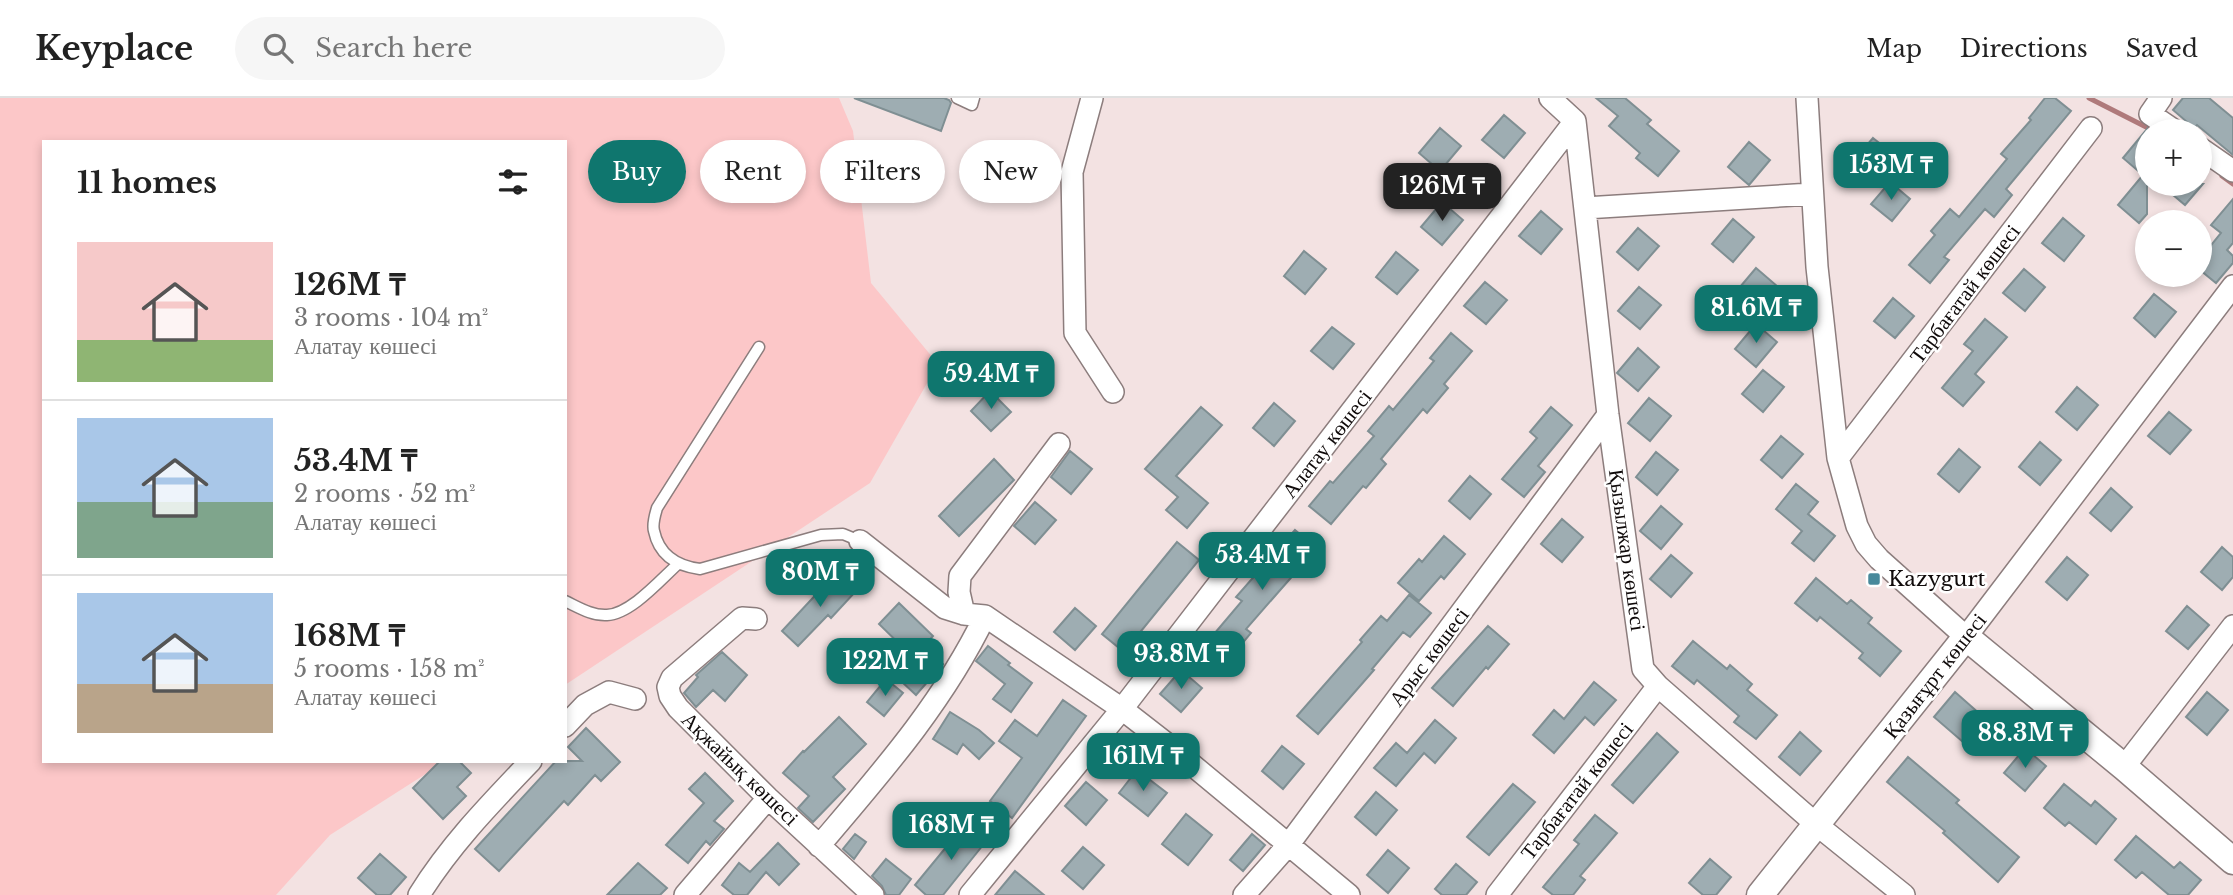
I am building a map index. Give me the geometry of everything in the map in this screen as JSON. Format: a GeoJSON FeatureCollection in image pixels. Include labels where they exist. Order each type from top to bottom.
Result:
{"type":"FeatureCollection","features":[{"type":"Feature","properties":{"kind":"street"},"geometry":{"type":"LineString","coordinates":[[1092,98],[1072,172],[1075,333],[1113,392]]}},
{"type":"Feature","properties":{"kind":"street"},"geometry":{"type":"LineString","coordinates":[[1550,98],[1575,121]]}},
{"type":"Feature","properties":{"kind":"street"},"geometry":{"type":"LineString","coordinates":[[1807,98],[1811,194],[1838,458],[1857,526],[1866,544],[1966,638],[2233,862]]}},
{"type":"Feature","properties":{"kind":"street","name":"Қызылжар көшесі"},"geometry":{"type":"LineString","coordinates":[[1575,121],[1608,415],[1643,670],[1817,825],[1904,895]]}},
{"type":"Feature","properties":{"kind":"street","name":"Алатау көшесі"},"geometry":{"type":"LineString","coordinates":[[970,895],[1122,709],[1575,121]]}},
{"type":"Feature","properties":{"kind":"street","name":"Тарбағатай көшесі"},"geometry":{"type":"LineString","coordinates":[[1838,458],[2091,128]]}},
{"type":"Feature","properties":{"kind":"street"},"geometry":{"type":"LineString","coordinates":[[2212,156],[2233,171]]}},
{"type":"Feature","properties":{"kind":"street"},"geometry":{"type":"LineString","coordinates":[[1585,208],[1811,194]]}},
{"type":"Feature","properties":{"kind":"street","name":"Қазығұрт көшесі"},"geometry":{"type":"LineString","coordinates":[[1760,895],[1966,638],[2233,286]]}},
{"type":"Feature","properties":{"kind":"street","name":"Арыс көшесі"},"geometry":{"type":"LineString","coordinates":[[1244,895],[1289,844],[1608,415]]}},
{"type":"Feature","properties":{"kind":"street"},"geometry":{"type":"LineString","coordinates":[[819,846],[909,739],[967,654],[974,615],[959,592],[960,576],[1059,444]]}},
{"type":"Feature","properties":{"kind":"street"},"geometry":{"type":"LineString","coordinates":[[860,541],[945,608],[974,615],[1122,709],[1349,895]]}},
{"type":"Feature","properties":{"kind":"street","name":"Ақжайық көшесі"},"geometry":{"type":"LineString","coordinates":[[756,620],[743,618],[671,678],[668,687],[670,696],[678,708],[768,798],[873,895]]}},
{"type":"Feature","properties":{"kind":"street"},"geometry":{"type":"LineString","coordinates":[[2124,768],[2233,626]]}},
{"type":"Feature","properties":{"kind":"street","name":"Тарбағатай көшесі"},"geometry":{"type":"LineString","coordinates":[[1497,895],[1658,686]]}},
{"type":"Feature","properties":{"kind":"street"},"geometry":{"type":"LineString","coordinates":[[567,724],[585,705],[609,692],[635,699]]}},
{"type":"Feature","properties":{"kind":"street"},"geometry":{"type":"LineString","coordinates":[[419,895],[434,870],[464,832],[529,763]]}},
{"type":"Feature","properties":{"kind":"street"},"geometry":{"type":"LineString","coordinates":[[685,895],[768,798]]}},
{"type":"Feature","properties":{"kind":"lane"},"geometry":{"type":"LineString","coordinates":[[957,98],[972,105],[974,98]]}},
{"type":"Feature","properties":{"kind":"lane"},"geometry":{"type":"LineString","coordinates":[[759,347],[656,508],[653,528],[660,547],[678,564],[700,569],[821,535],[843,534],[860,541]]}},
{"type":"Feature","properties":{"kind":"lane"},"geometry":{"type":"LineString","coordinates":[[567,602],[587,611],[607,615],[621,612],[634,604],[678,564]]}},
{"type":"Feature","properties":{"kind":"shaded area"},"geometry":{"type":"Polygon","coordinates":[[[0,98],[839,98],[854,140],[820,140],[820,203],[862,203],[871,283],[938,364],[870,483],[567,684],[567,140],[42,140],[42,763],[443,763],[330,835],[276,895],[0,895],[0,98]]]}},
{"type":"Feature","properties":{"kind":"building"},"geometry":{"type":"Polygon","coordinates":[[[854,98],[944,98],[951,103],[941,131],[854,98]]]}},
{"type":"Feature","properties":{"kind":"building"},"geometry":{"type":"Polygon","coordinates":[[[1596,98],[1625,98],[1651,120],[1647,124],[1679,151],[1658,176],[1636,158],[1640,153],[1609,126],[1618,116],[1596,98]]]}},
{"type":"Feature","properties":{"kind":"building"},"geometry":{"type":"Polygon","coordinates":[[[2045,98],[2055,98],[2071,111],[2006,189],[2012,195],[1994,217],[1985,209],[1944,257],[1949,260],[1930,283],[1909,265],[1935,235],[1931,231],[1950,209],[1959,217],[2007,159],[2001,154],[2031,120],[2029,118],[2045,98]]]}},
{"type":"Feature","properties":{"kind":"building"},"geometry":{"type":"Polygon","coordinates":[[[2183,98],[2209,98],[2233,118],[2233,155],[2212,138],[2212,119],[2184,119],[2173,110],[2183,98]]]}},
{"type":"Feature","properties":{"kind":"building"},"geometry":{"type":"Polygon","coordinates":[[[1504,115],[1525,133],[1504,158],[1482,140],[1504,115]]]}},
{"type":"Feature","properties":{"kind":"building"},"geometry":{"type":"Polygon","coordinates":[[[1440,128],[1461,146],[1440,171],[1419,153],[1440,128]]]}},
{"type":"Feature","properties":{"kind":"building"},"geometry":{"type":"Polygon","coordinates":[[[1873,138],[1894,155],[1875,177],[1854,160],[1873,138]]]}},
{"type":"Feature","properties":{"kind":"building"},"geometry":{"type":"Polygon","coordinates":[[[1749,142],[1770,160],[1749,185],[1728,167],[1749,142]]]}},
{"type":"Feature","properties":{"kind":"building"},"geometry":{"type":"Polygon","coordinates":[[[2135,144],[2135,168],[2123,158],[2135,144]]]}},
{"type":"Feature","properties":{"kind":"building"},"geometry":{"type":"Polygon","coordinates":[[[1890,182],[1910,199],[1892,221],[1871,204],[1890,182]]]}},
{"type":"Feature","properties":{"kind":"building"},"geometry":{"type":"Polygon","coordinates":[[[2135,185],[2135,196],[2147,196],[2147,210],[2135,210],[2135,220],[2118,205],[2135,185]]]}},
{"type":"Feature","properties":{"kind":"building"},"geometry":{"type":"Polygon","coordinates":[[[2174,196],[2193,196],[2185,205],[2174,196]]]}},
{"type":"Feature","properties":{"kind":"building"},"geometry":{"type":"Polygon","coordinates":[[[2233,199],[2233,243],[2227,250],[2233,256],[2233,263],[2216,283],[2212,280],[2212,244],[2221,233],[2212,224],[2233,199]]]}},
{"type":"Feature","properties":{"kind":"building"},"geometry":{"type":"Polygon","coordinates":[[[1442,202],[1463,220],[1442,245],[1421,227],[1442,202]]]}},
{"type":"Feature","properties":{"kind":"building"},"geometry":{"type":"Polygon","coordinates":[[[1541,211],[1562,229],[1541,254],[1519,236],[1541,211]]]}},
{"type":"Feature","properties":{"kind":"building"},"geometry":{"type":"Polygon","coordinates":[[[2063,218],[2084,236],[2064,261],[2042,243],[2063,218]]]}},
{"type":"Feature","properties":{"kind":"building"},"geometry":{"type":"Polygon","coordinates":[[[1733,219],[1754,237],[1733,262],[1712,244],[1733,219]]]}},
{"type":"Feature","properties":{"kind":"building"},"geometry":{"type":"Polygon","coordinates":[[[1638,228],[1659,246],[1638,270],[1617,252],[1638,228]]]}},
{"type":"Feature","properties":{"kind":"building"},"geometry":{"type":"Polygon","coordinates":[[[1304,251],[1326,269],[1305,294],[1284,276],[1304,251]]]}},
{"type":"Feature","properties":{"kind":"building"},"geometry":{"type":"Polygon","coordinates":[[[1396,252],[1418,270],[1397,294],[1376,277],[1396,252]]]}},
{"type":"Feature","properties":{"kind":"building"},"geometry":{"type":"Polygon","coordinates":[[[1756,268],[1777,286],[1756,311],[1735,293],[1756,268]]]}},
{"type":"Feature","properties":{"kind":"building"},"geometry":{"type":"Polygon","coordinates":[[[2024,269],[2045,287],[2025,311],[2003,293],[2024,269]]]}},
{"type":"Feature","properties":{"kind":"building"},"geometry":{"type":"Polygon","coordinates":[[[1485,282],[1507,300],[1486,324],[1464,306],[1485,282]]]}},
{"type":"Feature","properties":{"kind":"building"},"geometry":{"type":"Polygon","coordinates":[[[1639,287],[1661,305],[1640,329],[1618,311],[1639,287]]]}},
{"type":"Feature","properties":{"kind":"building"},"geometry":{"type":"Polygon","coordinates":[[[2154,294],[2176,312],[2155,337],[2134,318],[2154,294]]]}},
{"type":"Feature","properties":{"kind":"building"},"geometry":{"type":"Polygon","coordinates":[[[1893,298],[1914,316],[1895,338],[1874,321],[1893,298]]]}},
{"type":"Feature","properties":{"kind":"building"},"geometry":{"type":"Polygon","coordinates":[[[1985,319],[2007,337],[1975,374],[1984,382],[1963,406],[1942,388],[1973,351],[1964,344],[1985,319]]]}},
{"type":"Feature","properties":{"kind":"building"},"geometry":{"type":"Polygon","coordinates":[[[1756,324],[1777,342],[1756,367],[1735,349],[1756,324]]]}},
{"type":"Feature","properties":{"kind":"building"},"geometry":{"type":"Polygon","coordinates":[[[1332,327],[1354,344],[1333,369],[1311,351],[1332,327]]]}},
{"type":"Feature","properties":{"kind":"building"},"geometry":{"type":"Polygon","coordinates":[[[1451,333],[1472,351],[1444,384],[1448,388],[1427,413],[1423,409],[1381,459],[1386,464],[1331,524],[1309,506],[1374,436],[1368,431],[1389,406],[1393,410],[1434,361],[1430,358],[1451,333]]]}},
{"type":"Feature","properties":{"kind":"building"},"geometry":{"type":"Polygon","coordinates":[[[1638,348],[1659,367],[1638,391],[1617,373],[1638,348]]]}},
{"type":"Feature","properties":{"kind":"building"},"geometry":{"type":"Polygon","coordinates":[[[1763,370],[1784,387],[1763,412],[1742,394],[1763,370]]]}},
{"type":"Feature","properties":{"kind":"building"},"geometry":{"type":"Polygon","coordinates":[[[2077,387],[2098,405],[2077,430],[2056,412],[2077,387]]]}},
{"type":"Feature","properties":{"kind":"building"},"geometry":{"type":"Polygon","coordinates":[[[990,391],[1011,412],[991,431],[971,411],[990,391]]]}},
{"type":"Feature","properties":{"kind":"building"},"geometry":{"type":"Polygon","coordinates":[[[1649,398],[1671,416],[1650,441],[1628,423],[1649,398]]]}},
{"type":"Feature","properties":{"kind":"building"},"geometry":{"type":"Polygon","coordinates":[[[1274,403],[1295,421],[1274,446],[1253,428],[1274,403]]]}},
{"type":"Feature","properties":{"kind":"building"},"geometry":{"type":"Polygon","coordinates":[[[1201,407],[1222,425],[1176,476],[1208,503],[1187,528],[1166,510],[1178,497],[1145,469],[1201,407]]]}},
{"type":"Feature","properties":{"kind":"building"},"geometry":{"type":"Polygon","coordinates":[[[1551,407],[1572,425],[1538,466],[1545,472],[1524,497],[1502,479],[1537,438],[1530,432],[1551,407]]]}},
{"type":"Feature","properties":{"kind":"building"},"geometry":{"type":"Polygon","coordinates":[[[2169,412],[2191,430],[2170,454],[2148,436],[2169,412]]]}},
{"type":"Feature","properties":{"kind":"building"},"geometry":{"type":"Polygon","coordinates":[[[1781,436],[1803,454],[1782,478],[1761,460],[1781,436]]]}},
{"type":"Feature","properties":{"kind":"building"},"geometry":{"type":"Polygon","coordinates":[[[2040,442],[2061,460],[2040,485],[2019,467],[2040,442]]]}},
{"type":"Feature","properties":{"kind":"building"},"geometry":{"type":"Polygon","coordinates":[[[1959,449],[1980,467],[1959,492],[1938,474],[1959,449]]]}},
{"type":"Feature","properties":{"kind":"building"},"geometry":{"type":"Polygon","coordinates":[[[1070,451],[1092,469],[1071,494],[1051,477],[1070,451]]]}},
{"type":"Feature","properties":{"kind":"building"},"geometry":{"type":"Polygon","coordinates":[[[1656,452],[1678,470],[1657,495],[1636,477],[1656,452]]]}},
{"type":"Feature","properties":{"kind":"building"},"geometry":{"type":"Polygon","coordinates":[[[994,459],[1014,480],[959,536],[939,516],[994,459]]]}},
{"type":"Feature","properties":{"kind":"building"},"geometry":{"type":"Polygon","coordinates":[[[1470,476],[1491,494],[1470,519],[1449,501],[1470,476]]]}},
{"type":"Feature","properties":{"kind":"building"},"geometry":{"type":"Polygon","coordinates":[[[1796,484],[1818,502],[1808,514],[1835,536],[1814,561],[1792,543],[1802,531],[1776,509],[1796,484]]]}},
{"type":"Feature","properties":{"kind":"building"},"geometry":{"type":"Polygon","coordinates":[[[2111,488],[2132,507],[2111,531],[2090,513],[2111,488]]]}},
{"type":"Feature","properties":{"kind":"building"},"geometry":{"type":"Polygon","coordinates":[[[1035,502],[1056,520],[1035,544],[1014,526],[1035,502]]]}},
{"type":"Feature","properties":{"kind":"building"},"geometry":{"type":"Polygon","coordinates":[[[1661,506],[1682,524],[1661,549],[1640,531],[1661,506]]]}},
{"type":"Feature","properties":{"kind":"building"},"geometry":{"type":"Polygon","coordinates":[[[1562,519],[1583,537],[1562,562],[1541,544],[1562,519]]]}},
{"type":"Feature","properties":{"kind":"building"},"geometry":{"type":"Polygon","coordinates":[[[1295,530],[1317,548],[1246,629],[1251,633],[1230,658],[1209,640],[1242,601],[1236,597],[1295,530]]]}},
{"type":"Feature","properties":{"kind":"building"},"geometry":{"type":"Polygon","coordinates":[[[1444,536],[1465,554],[1444,579],[1441,576],[1419,601],[1398,583],[1419,559],[1422,562],[1444,536]]]}},
{"type":"Feature","properties":{"kind":"building"},"geometry":{"type":"Polygon","coordinates":[[[1177,542],[1199,560],[1124,652],[1102,634],[1177,542]]]}},
{"type":"Feature","properties":{"kind":"building"},"geometry":{"type":"Polygon","coordinates":[[[2222,547],[2233,557],[2233,577],[2222,590],[2201,572],[2222,547]]]}},
{"type":"Feature","properties":{"kind":"building"},"geometry":{"type":"Polygon","coordinates":[[[1671,555],[1692,573],[1671,597],[1650,579],[1671,555]]]}},
{"type":"Feature","properties":{"kind":"building"},"geometry":{"type":"Polygon","coordinates":[[[2067,557],[2088,575],[2067,600],[2046,582],[2067,557]]]}},
{"type":"Feature","properties":{"kind":"building"},"geometry":{"type":"Polygon","coordinates":[[[837,572],[856,591],[831,618],[828,615],[798,646],[782,631],[837,572]]]}},
{"type":"Feature","properties":{"kind":"building"},"geometry":{"type":"Polygon","coordinates":[[[1816,578],[1847,604],[1851,600],[1872,618],[1868,623],[1901,651],[1880,676],[1859,658],[1863,653],[1820,617],[1817,621],[1795,603],[1816,578]]]}},
{"type":"Feature","properties":{"kind":"building"},"geometry":{"type":"Polygon","coordinates":[[[1409,595],[1431,613],[1410,637],[1403,632],[1318,734],[1297,716],[1362,642],[1360,640],[1381,616],[1387,621],[1409,595]]]}},
{"type":"Feature","properties":{"kind":"building"},"geometry":{"type":"Polygon","coordinates":[[[899,603],[933,636],[923,647],[943,664],[916,695],[902,682],[919,663],[879,624],[899,603]]]}},
{"type":"Feature","properties":{"kind":"building"},"geometry":{"type":"Polygon","coordinates":[[[2187,606],[2209,625],[2188,649],[2166,631],[2187,606]]]}},
{"type":"Feature","properties":{"kind":"building"},"geometry":{"type":"Polygon","coordinates":[[[1075,608],[1096,626],[1075,650],[1054,632],[1075,608]]]}},
{"type":"Feature","properties":{"kind":"building"},"geometry":{"type":"Polygon","coordinates":[[[1488,626],[1509,644],[1453,706],[1432,688],[1488,626]]]}},
{"type":"Feature","properties":{"kind":"building"},"geometry":{"type":"Polygon","coordinates":[[[1693,641],[1727,669],[1730,665],[1752,684],[1747,690],[1777,715],[1756,739],[1734,722],[1739,716],[1697,680],[1694,684],[1672,666],[1693,641]]]}},
{"type":"Feature","properties":{"kind":"building"},"geometry":{"type":"Polygon","coordinates":[[[988,646],[1032,683],[1011,712],[993,699],[1005,684],[976,661],[988,646]]]}},
{"type":"Feature","properties":{"kind":"building"},"geometry":{"type":"Polygon","coordinates":[[[722,652],[747,675],[725,701],[713,690],[696,707],[684,693],[698,677],[696,675],[722,652]]]}},
{"type":"Feature","properties":{"kind":"building"},"geometry":{"type":"Polygon","coordinates":[[[1181,670],[1202,688],[1181,712],[1160,694],[1181,670]]]}},
{"type":"Feature","properties":{"kind":"building"},"geometry":{"type":"Polygon","coordinates":[[[886,679],[903,693],[884,716],[867,702],[886,679]]]}},
{"type":"Feature","properties":{"kind":"building"},"geometry":{"type":"Polygon","coordinates":[[[1594,682],[1616,700],[1594,725],[1585,717],[1554,753],[1533,735],[1554,710],[1564,719],[1594,682]]]}},
{"type":"Feature","properties":{"kind":"building"},"geometry":{"type":"Polygon","coordinates":[[[1955,692],[1997,729],[1977,754],[1934,717],[1955,692]]]}},
{"type":"Feature","properties":{"kind":"building"},"geometry":{"type":"Polygon","coordinates":[[[2207,692],[2228,710],[2207,735],[2186,717],[2207,692]]]}},
{"type":"Feature","properties":{"kind":"building"},"geometry":{"type":"Polygon","coordinates":[[[1063,700],[1086,716],[1012,818],[990,801],[1022,758],[999,741],[1015,720],[1037,736],[1063,700]]]}},
{"type":"Feature","properties":{"kind":"building"},"geometry":{"type":"Polygon","coordinates":[[[950,712],[994,743],[979,759],[963,744],[957,754],[933,739],[950,712]]]}},
{"type":"Feature","properties":{"kind":"building"},"geometry":{"type":"Polygon","coordinates":[[[839,717],[866,744],[833,777],[845,789],[813,822],[798,808],[809,796],[783,773],[839,717]]]}},
{"type":"Feature","properties":{"kind":"building"},"geometry":{"type":"Polygon","coordinates":[[[1435,720],[1456,738],[1435,763],[1424,753],[1396,786],[1374,768],[1396,743],[1407,753],[1435,720]]]}},
{"type":"Feature","properties":{"kind":"building"},"geometry":{"type":"Polygon","coordinates":[[[586,728],[620,762],[601,781],[595,775],[568,805],[564,801],[499,871],[475,849],[554,763],[582,761],[568,747],[586,728]]]}},
{"type":"Feature","properties":{"kind":"building"},"geometry":{"type":"Polygon","coordinates":[[[1800,732],[1821,751],[1800,775],[1779,757],[1800,732]]]}},
{"type":"Feature","properties":{"kind":"building"},"geometry":{"type":"Polygon","coordinates":[[[1657,733],[1678,752],[1633,803],[1612,785],[1657,733]]]}},
{"type":"Feature","properties":{"kind":"building"},"geometry":{"type":"Polygon","coordinates":[[[1282,746],[1304,764],[1283,789],[1262,771],[1282,746]]]}},
{"type":"Feature","properties":{"kind":"building"},"geometry":{"type":"Polygon","coordinates":[[[2025,748],[2046,766],[2025,791],[2004,773],[2025,748]]]}},
{"type":"Feature","properties":{"kind":"building"},"geometry":{"type":"Polygon","coordinates":[[[1908,757],[1959,800],[1956,803],[2019,857],[1998,882],[1943,833],[1945,831],[1887,782],[1908,757]]]}},
{"type":"Feature","properties":{"kind":"building"},"geometry":{"type":"Polygon","coordinates":[[[438,763],[461,763],[471,773],[457,787],[466,796],[443,819],[413,788],[438,763]]]}},
{"type":"Feature","properties":{"kind":"building"},"geometry":{"type":"Polygon","coordinates":[[[1137,770],[1167,793],[1148,816],[1119,793],[1137,770]]]}},
{"type":"Feature","properties":{"kind":"building"},"geometry":{"type":"Polygon","coordinates":[[[705,773],[733,801],[714,821],[724,829],[710,845],[706,841],[688,863],[666,845],[704,803],[689,789],[705,773]]]}},
{"type":"Feature","properties":{"kind":"building"},"geometry":{"type":"Polygon","coordinates":[[[1086,782],[1107,800],[1086,825],[1065,806],[1086,782]]]}},
{"type":"Feature","properties":{"kind":"building"},"geometry":{"type":"Polygon","coordinates":[[[1513,784],[1535,802],[1489,855],[1467,837],[1513,784]]]}},
{"type":"Feature","properties":{"kind":"building"},"geometry":{"type":"Polygon","coordinates":[[[2064,784],[2091,806],[2095,801],[2116,819],[2096,844],[2069,822],[2065,826],[2044,808],[2064,784]]]}},
{"type":"Feature","properties":{"kind":"building"},"geometry":{"type":"Polygon","coordinates":[[[1376,792],[1397,810],[1376,835],[1355,817],[1376,792]]]}},
{"type":"Feature","properties":{"kind":"building"},"geometry":{"type":"Polygon","coordinates":[[[1186,814],[1212,835],[1188,865],[1162,844],[1186,814]]]}},
{"type":"Feature","properties":{"kind":"building"},"geometry":{"type":"Polygon","coordinates":[[[1595,815],[1617,833],[1580,876],[1585,880],[1573,895],[1553,895],[1543,887],[1579,844],[1574,840],[1595,815]]]}},
{"type":"Feature","properties":{"kind":"building"},"geometry":{"type":"Polygon","coordinates":[[[966,823],[987,840],[943,895],[926,895],[915,885],[966,823]]]}},
{"type":"Feature","properties":{"kind":"building"},"geometry":{"type":"Polygon","coordinates":[[[855,834],[866,842],[854,859],[843,849],[855,834]]]}},
{"type":"Feature","properties":{"kind":"building"},"geometry":{"type":"Polygon","coordinates":[[[1252,834],[1265,845],[1243,871],[1230,860],[1252,834]]]}},
{"type":"Feature","properties":{"kind":"building"},"geometry":{"type":"Polygon","coordinates":[[[2136,836],[2174,868],[2180,862],[2201,880],[2188,895],[2169,895],[2142,872],[2136,878],[2115,860],[2136,836]]]}},
{"type":"Feature","properties":{"kind":"building"},"geometry":{"type":"Polygon","coordinates":[[[778,843],[799,864],[779,885],[766,872],[747,895],[734,895],[722,885],[739,863],[750,872],[778,843]]]}},
{"type":"Feature","properties":{"kind":"building"},"geometry":{"type":"Polygon","coordinates":[[[1083,847],[1104,865],[1083,889],[1062,871],[1083,847]]]}},
{"type":"Feature","properties":{"kind":"building"},"geometry":{"type":"Polygon","coordinates":[[[1388,850],[1409,868],[1388,893],[1367,875],[1388,850]]]}},
{"type":"Feature","properties":{"kind":"building"},"geometry":{"type":"Polygon","coordinates":[[[380,854],[406,877],[390,895],[377,895],[358,878],[380,854]]]}},
{"type":"Feature","properties":{"kind":"building"},"geometry":{"type":"Polygon","coordinates":[[[886,859],[911,879],[899,895],[886,895],[882,886],[872,876],[886,859]]]}},
{"type":"Feature","properties":{"kind":"building"},"geometry":{"type":"Polygon","coordinates":[[[1710,859],[1731,877],[1716,895],[1703,895],[1689,883],[1710,859]]]}},
{"type":"Feature","properties":{"kind":"building"},"geometry":{"type":"Polygon","coordinates":[[[638,863],[667,888],[660,895],[607,895],[638,863]]]}},
{"type":"Feature","properties":{"kind":"building"},"geometry":{"type":"Polygon","coordinates":[[[1456,864],[1477,882],[1466,895],[1442,895],[1435,889],[1456,864]]]}},
{"type":"Feature","properties":{"kind":"building"},"geometry":{"type":"Polygon","coordinates":[[[1015,871],[1044,895],[995,895],[1015,871]]]}},
{"type":"Feature","properties":{"kind":"waterway"},"geometry":{"type":"LineString","coordinates":[[2089,98],[2135,121]]}},
{"type":"Feature","properties":{"kind":"waterway"},"geometry":{"type":"LineString","coordinates":[[2222,176],[2233,184]]}},
{"type":"Feature","properties":{"kind":"place","name":"Kazygurt"},"geometry":{"type":"Point","coordinates":[1874,579]}}]}
